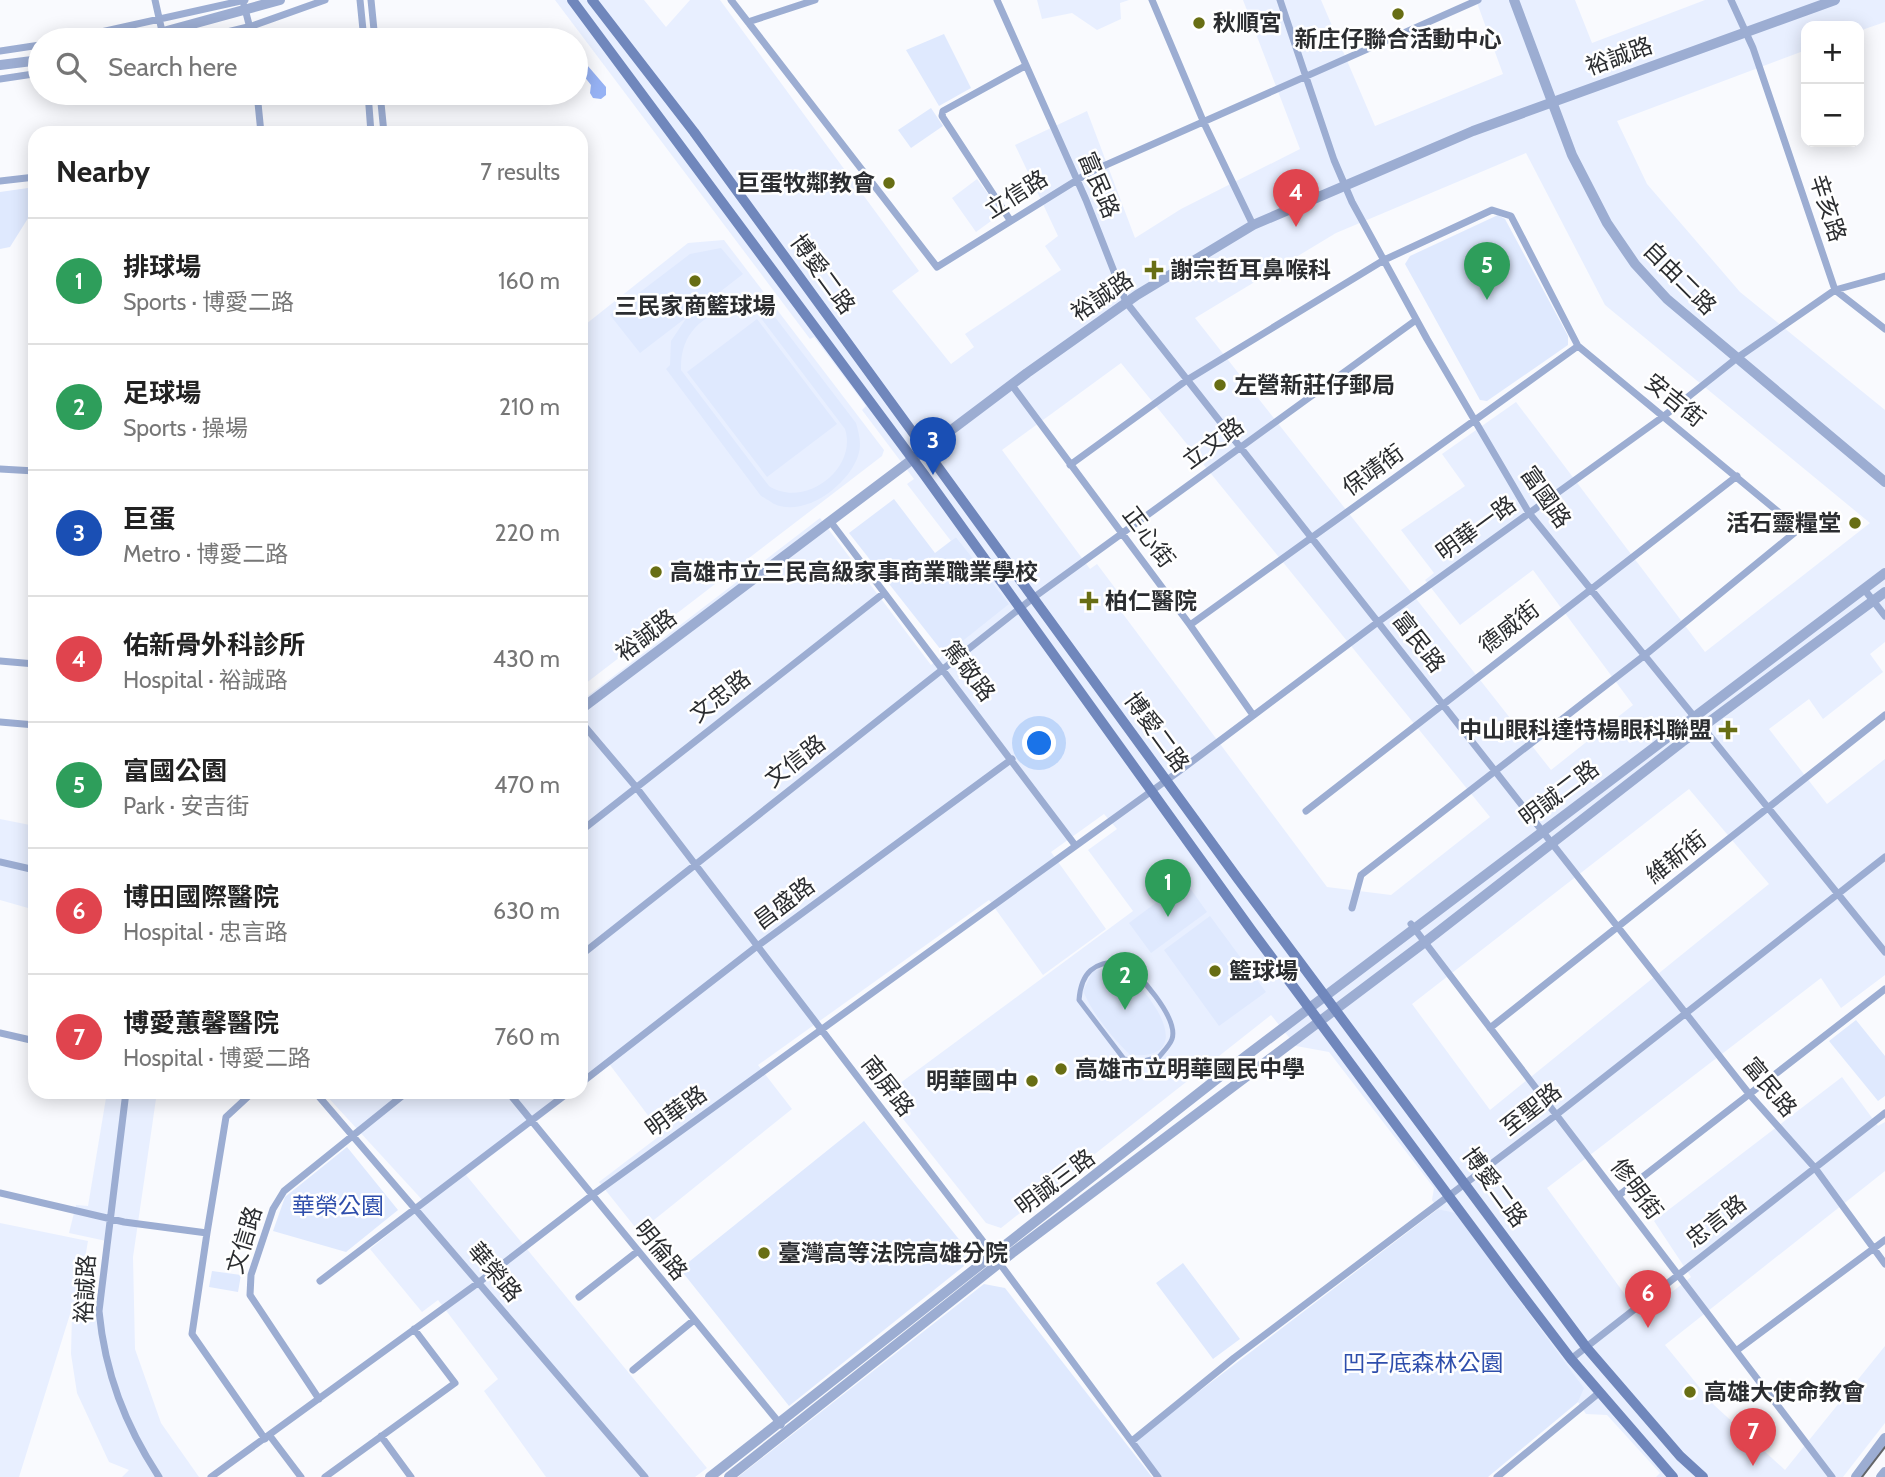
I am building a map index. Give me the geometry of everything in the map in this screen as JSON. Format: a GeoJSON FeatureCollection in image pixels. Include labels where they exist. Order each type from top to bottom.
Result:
{"type":"FeatureCollection","features":[{"type":"Feature","properties":{"kind":"main road","name":"博愛二路"},"geometry":{"type":"LineString","coordinates":[[572,0],[913,459],[1309,1009],[1571,1359],[1673,1477]]}},
{"type":"Feature","properties":{"kind":"main road","name":"博愛二路"},"geometry":{"type":"LineString","coordinates":[[598,2],[1166,780],[1586,1347],[1680,1456],[1703,1477]]}},
{"type":"Feature","properties":{"kind":"street"},"geometry":{"type":"LineString","coordinates":[[155,0],[161,28]]}},
{"type":"Feature","properties":{"kind":"street"},"geometry":{"type":"LineString","coordinates":[[128,28],[245,4],[280,0]]}},
{"type":"Feature","properties":{"kind":"street"},"geometry":{"type":"LineString","coordinates":[[243,28],[325,0]]}},
{"type":"Feature","properties":{"kind":"street"},"geometry":{"type":"LineString","coordinates":[[360,0],[362,28]]}},
{"type":"Feature","properties":{"kind":"street"},"geometry":{"type":"LineString","coordinates":[[371,0],[374,28]]}},
{"type":"Feature","properties":{"kind":"street"},"geometry":{"type":"LineString","coordinates":[[731,0],[748,22],[814,0]]}},
{"type":"Feature","properties":{"kind":"street","name":"富民路"},"geometry":{"type":"LineString","coordinates":[[997,0],[1076,179],[1126,302],[1750,1095],[1815,1168],[1885,1264]]}},
{"type":"Feature","properties":{"kind":"street"},"geometry":{"type":"LineString","coordinates":[[1152,0],[1204,123],[1253,225]]}},
{"type":"Feature","properties":{"kind":"street","name":"富國路"},"geometry":{"type":"LineString","coordinates":[[1280,0],[1344,184],[1416,320],[1529,513],[1885,953]]}},
{"type":"Feature","properties":{"kind":"street","name":"立信路"},"geometry":{"type":"LineString","coordinates":[[748,22],[937,267],[1076,179],[1478,0]]}},
{"type":"Feature","properties":{"kind":"street","name":"自由二路"},"geometry":{"type":"LineString","coordinates":[[1514,0],[1550,101],[1589,190],[1629,256],[1667,299],[1885,482]]}},
{"type":"Feature","properties":{"kind":"street","name":"辛亥路"},"geometry":{"type":"LineString","coordinates":[[1731,0],[1745,31],[1835,290]]}},
{"type":"Feature","properties":{"kind":"street","name":"裕誠路"},"geometry":{"type":"LineString","coordinates":[[588,704],[1011,384],[1126,302],[1253,225],[1344,184],[1550,101],[1835,0]]}},
{"type":"Feature","properties":{"kind":"street"},"geometry":{"type":"LineString","coordinates":[[245,4],[251,26]]}},
{"type":"Feature","properties":{"kind":"street"},"geometry":{"type":"LineString","coordinates":[[185,28],[245,4]]}},
{"type":"Feature","properties":{"kind":"street"},"geometry":{"type":"LineString","coordinates":[[0,51],[28,47]]}},
{"type":"Feature","properties":{"kind":"street"},"geometry":{"type":"LineString","coordinates":[[0,65],[28,62]]}},
{"type":"Feature","properties":{"kind":"street"},"geometry":{"type":"LineString","coordinates":[[1010,220],[942,116],[943,111],[1026,66]]}},
{"type":"Feature","properties":{"kind":"street"},"geometry":{"type":"LineString","coordinates":[[0,79],[28,75]]}},
{"type":"Feature","properties":{"kind":"street"},"geometry":{"type":"LineString","coordinates":[[258,105],[260,126]]}},
{"type":"Feature","properties":{"kind":"street"},"geometry":{"type":"LineString","coordinates":[[369,105],[370,126]]}},
{"type":"Feature","properties":{"kind":"street"},"geometry":{"type":"LineString","coordinates":[[381,105],[383,126]]}},
{"type":"Feature","properties":{"kind":"street"},"geometry":{"type":"LineString","coordinates":[[0,181],[28,178]]}},
{"type":"Feature","properties":{"kind":"street","name":"安吉街"},"geometry":{"type":"LineString","coordinates":[[1070,465],[1187,380],[1384,260],[1492,210],[1511,216],[1578,346],[1798,529],[1645,655],[1361,875],[1352,908]]}},
{"type":"Feature","properties":{"kind":"street","name":"明華一路"},"geometry":{"type":"LineString","coordinates":[[1166,780],[1378,622],[1664,416],[1737,358],[1835,290],[1885,276]]}},
{"type":"Feature","properties":{"kind":"street"},"geometry":{"type":"LineString","coordinates":[[1835,290],[1885,329]]}},
{"type":"Feature","properties":{"kind":"street","name":"立文路"},"geometry":{"type":"LineString","coordinates":[[1033,598],[1416,320]]}},
{"type":"Feature","properties":{"kind":"street","name":"保靖街"},"geometry":{"type":"LineString","coordinates":[[1190,625],[1578,346]]}},
{"type":"Feature","properties":{"kind":"street","name":"正心街"},"geometry":{"type":"LineString","coordinates":[[1011,384],[1190,625],[1253,715]]}},
{"type":"Feature","properties":{"kind":"street"},"geometry":{"type":"LineString","coordinates":[[0,469],[28,471]]}},
{"type":"Feature","properties":{"kind":"street","name":"德威街"},"geometry":{"type":"LineString","coordinates":[[1306,811],[1737,476]]}},
{"type":"Feature","properties":{"kind":"street","name":"篤敬路"},"geometry":{"type":"LineString","coordinates":[[830,521],[1075,845]]}},
{"type":"Feature","properties":{"kind":"street","name":"明誠二路"},"geometry":{"type":"LineString","coordinates":[[1325,996],[1885,573]]}},
{"type":"Feature","properties":{"kind":"street"},"geometry":{"type":"LineString","coordinates":[[1864,589],[1885,616]]}},
{"type":"Feature","properties":{"kind":"street","name":"明誠二路"},"geometry":{"type":"LineString","coordinates":[[1335,1010],[1703,726],[1885,592]]}},
{"type":"Feature","properties":{"kind":"street","name":"文忠路"},"geometry":{"type":"LineString","coordinates":[[588,825],[884,593]]}},
{"type":"Feature","properties":{"kind":"street","name":"文信路"},"geometry":{"type":"LineString","coordinates":[[588,949],[1033,598]]}},
{"type":"Feature","properties":{"kind":"street"},"geometry":{"type":"LineString","coordinates":[[0,661],[28,663]]}},
{"type":"Feature","properties":{"kind":"street","name":"維新街"},"geometry":{"type":"LineString","coordinates":[[1490,1028],[1885,715]]}},
{"type":"Feature","properties":{"kind":"street"},"geometry":{"type":"LineString","coordinates":[[0,722],[28,724]]}},
{"type":"Feature","properties":{"kind":"street","name":"南屏路"},"geometry":{"type":"LineString","coordinates":[[588,730],[636,787],[1000,1263],[1158,1477]]}},
{"type":"Feature","properties":{"kind":"street","name":"昌盛路"},"geometry":{"type":"LineString","coordinates":[[588,1078],[756,947],[1012,759]]}},
{"type":"Feature","properties":{"kind":"street","name":"明華路"},"geometry":{"type":"LineString","coordinates":[[211,1477],[478,1283],[591,1196],[1166,780]]}},
{"type":"Feature","properties":{"kind":"street","name":"至聖路"},"geometry":{"type":"LineString","coordinates":[[1132,1441],[1234,1359],[1556,1115],[1885,857]]}},
{"type":"Feature","properties":{"kind":"street"},"geometry":{"type":"LineString","coordinates":[[0,864],[28,869]]}},
{"type":"Feature","properties":{"kind":"street","name":"修明街"},"geometry":{"type":"LineString","coordinates":[[1413,927],[1832,1477]]}},
{"type":"Feature","properties":{"kind":"street"},"geometry":{"type":"LineString","coordinates":[[1121,961],[1131,967],[1149,989],[1173,1025],[1172,1039],[1159,1058],[1140,1062],[1124,1059],[1104,1034],[1079,1000],[1080,983],[1089,968],[1105,962],[1121,961]]}},
{"type":"Feature","properties":{"kind":"street"},"geometry":{"type":"LineString","coordinates":[[1618,1196],[1885,989]]}},
{"type":"Feature","properties":{"kind":"street","name":"明誠三路"},"geometry":{"type":"LineString","coordinates":[[710,1477],[992,1253],[1325,996]]}},
{"type":"Feature","properties":{"kind":"street","name":"明誠三路"},"geometry":{"type":"LineString","coordinates":[[729,1477],[1000,1263],[1335,1010]]}},
{"type":"Feature","properties":{"kind":"street"},"geometry":{"type":"LineString","coordinates":[[0,1032],[28,1039]]}},
{"type":"Feature","properties":{"kind":"street","name":"裕誠路"},"geometry":{"type":"LineString","coordinates":[[125,1099],[100,1292],[103,1345],[125,1417],[159,1477]]}},
{"type":"Feature","properties":{"kind":"street"},"geometry":{"type":"LineString","coordinates":[[245,1099],[226,1117],[192,1334],[301,1477]]}},
{"type":"Feature","properties":{"kind":"street","name":"華榮路"},"geometry":{"type":"LineString","coordinates":[[322,1099],[645,1477]]}},
{"type":"Feature","properties":{"kind":"street","name":"文信路"},"geometry":{"type":"LineString","coordinates":[[320,1399],[252,1301],[249,1286],[278,1198],[290,1185],[399,1099]]}},
{"type":"Feature","properties":{"kind":"street","name":"明倫路"},"geometry":{"type":"LineString","coordinates":[[514,1099],[785,1432]]}},
{"type":"Feature","properties":{"kind":"street"},"geometry":{"type":"LineString","coordinates":[[320,1281],[560,1099]]}},
{"type":"Feature","properties":{"kind":"street","name":"忠言路"},"geometry":{"type":"LineString","coordinates":[[1571,1359],[1885,1113]]}},
{"type":"Feature","properties":{"kind":"street"},"geometry":{"type":"LineString","coordinates":[[0,1193],[109,1219],[207,1233]]}},
{"type":"Feature","properties":{"kind":"street"},"geometry":{"type":"LineString","coordinates":[[1736,1351],[1885,1240]]}},
{"type":"Feature","properties":{"kind":"street"},"geometry":{"type":"LineString","coordinates":[[579,1297],[638,1251]]}},
{"type":"Feature","properties":{"kind":"street"},"geometry":{"type":"LineString","coordinates":[[950,1286],[958,1296]]}},
{"type":"Feature","properties":{"kind":"street"},"geometry":{"type":"LineString","coordinates":[[633,1370],[694,1320]]}},
{"type":"Feature","properties":{"kind":"street"},"geometry":{"type":"LineString","coordinates":[[325,1477],[455,1383],[414,1329]]}},
{"type":"Feature","properties":{"kind":"street"},"geometry":{"type":"LineString","coordinates":[[1497,1477],[1600,1392]]}},
{"type":"Feature","properties":{"kind":"street"},"geometry":{"type":"LineString","coordinates":[[381,1436],[411,1477]]}},
{"type":"Feature","properties":{"kind":"street"},"geometry":{"type":"LineString","coordinates":[[1856,1477],[1885,1438]]}},
{"type":"Feature","properties":{"kind":"street"},"geometry":{"type":"LineString","coordinates":[[1881,1477],[1885,1472]]}},
{"type":"Feature","properties":{"kind":"shaded area"},"geometry":{"type":"Polygon","coordinates":[[[555,0],[644,0],[666,27],[690,0],[720,0],[919,271],[892,291],[951,364],[974,347],[965,334],[1061,270],[1045,246],[1058,236],[1015,145],[1087,111],[1135,238],[1181,209],[1300,149],[1243,0],[1321,0],[1375,126],[1503,74],[1476,0],[1575,0],[1592,43],[1705,0],[1885,0],[1885,22],[1864,29],[1864,21],[1801,21],[1801,52],[1617,121],[1647,184],[1740,292],[1885,410],[1885,642],[1870,654],[1883,672],[1823,719],[1809,699],[1769,729],[1827,804],[1885,759],[1885,975],[1841,1008],[1821,978],[1547,1188],[1637,1311],[1659,1294],[1663,1299],[1691,1277],[1654,1221],[1842,1077],[1878,1126],[1885,1122],[1885,1171],[1665,1345],[1714,1405],[1785,1470],[1885,1346],[1885,1423],[1843,1477],[1656,1477],[1660,1473],[1607,1415],[1586,1414],[1578,1402],[1583,1387],[1455,1214],[1438,1209],[1432,1200],[1434,1188],[1329,1052],[1296,1046],[1271,1015],[1001,1228],[986,1223],[884,1095],[1133,911],[1088,850],[1117,829],[1104,814],[1051,852],[1106,929],[1043,975],[989,900],[758,1065],[792,1109],[639,1232],[599,1182],[662,1134],[610,1065],[588,1082],[588,696],[820,518],[931,665],[1008,604],[956,537],[951,541],[907,484],[914,479],[862,410],[866,406],[814,337],[810,339],[588,44],[588,28],[576,28],[555,0]],[[1526,153],[1336,233],[1195,318],[1551,770],[1633,705],[1533,570],[1460,625],[1425,580],[1434,573],[1401,530],[1465,486],[1442,454],[1516,402],[1705,652],[1870,523],[1605,305],[1526,153]],[[1121,363],[1002,450],[1090,569],[1097,564],[1127,604],[1120,610],[1327,887],[1391,895],[1490,817],[1121,363]],[[1689,789],[1412,1004],[1490,1110],[1769,884],[1689,789]]]}},
{"type":"Feature","properties":{"kind":"shaded area"},"geometry":{"type":"Polygon","coordinates":[[[1037,0],[1129,0],[1120,3],[1121,19],[1097,30],[1072,13],[1042,19],[1037,0]]]}},
{"type":"Feature","properties":{"kind":"shaded area"},"geometry":{"type":"Polygon","coordinates":[[[977,179],[1002,213],[976,232],[952,198],[977,179]]]}},
{"type":"Feature","properties":{"kind":"shaded area","name":"高雄市立三民高級家事商業職業學校"},"geometry":{"type":"Polygon","coordinates":[[[724,240],[884,450],[882,456],[588,682],[588,322],[688,243],[724,240]]]}},
{"type":"Feature","properties":{"kind":"shaded area"},"geometry":{"type":"Polygon","coordinates":[[[0,819],[28,825],[28,908],[0,900],[0,819]]]}},
{"type":"Feature","properties":{"kind":"shaded area"},"geometry":{"type":"Polygon","coordinates":[[[106,1099],[156,1099],[133,1257],[135,1349],[161,1423],[199,1477],[122,1477],[129,1470],[109,1462],[77,1393],[71,1354],[72,1313],[101,1311],[111,1242],[69,1233],[76,1205],[88,1206],[106,1099]]]}},
{"type":"Feature","properties":{"kind":"shaded area"},"geometry":{"type":"Polygon","coordinates":[[[329,1099],[566,1099],[466,1175],[707,1468],[695,1477],[546,1477],[484,1391],[498,1379],[438,1300],[422,1312],[370,1249],[426,1204],[329,1099]]]}},
{"type":"Feature","properties":{"kind":"shaded area"},"geometry":{"type":"Polygon","coordinates":[[[0,1223],[88,1241],[82,1276],[19,1477],[0,1477],[0,1223]]]}},
{"type":"Feature","properties":{"kind":"green space"},"geometry":{"type":"Polygon","coordinates":[[[944,34],[971,88],[939,106],[906,50],[944,34]]]}},
{"type":"Feature","properties":{"kind":"green space"},"geometry":{"type":"Polygon","coordinates":[[[931,108],[943,126],[911,148],[898,130],[931,108]]]}},
{"type":"Feature","properties":{"kind":"green space"},"geometry":{"type":"Polygon","coordinates":[[[28,188],[28,218],[10,247],[0,249],[0,192],[28,188]]]}},
{"type":"Feature","properties":{"kind":"green space"},"geometry":{"type":"Polygon","coordinates":[[[1498,215],[1505,219],[1568,336],[1568,345],[1487,401],[1480,400],[1405,264],[1410,256],[1498,215]]]}},
{"type":"Feature","properties":{"kind":"green space"},"geometry":{"type":"Polygon","coordinates":[[[721,248],[743,274],[703,305],[734,296],[765,304],[856,423],[860,447],[853,466],[837,486],[815,501],[792,507],[778,505],[761,496],[666,369],[670,365],[671,341],[687,317],[640,353],[610,315],[690,254],[721,248]],[[735,307],[703,321],[695,328],[684,346],[681,370],[769,486],[783,492],[812,489],[836,471],[844,458],[847,444],[845,429],[757,313],[735,307]]]}},
{"type":"Feature","properties":{"kind":"green space"},"geometry":{"type":"Polygon","coordinates":[[[757,319],[837,424],[767,477],[687,372],[757,319]]]}},
{"type":"Feature","properties":{"kind":"green space"},"geometry":{"type":"Polygon","coordinates":[[[894,499],[935,553],[956,537],[1009,604],[945,655],[849,533],[894,499]]]}},
{"type":"Feature","properties":{"kind":"green space"},"geometry":{"type":"Polygon","coordinates":[[[1185,881],[1207,912],[1151,953],[1129,923],[1185,881]]]}},
{"type":"Feature","properties":{"kind":"green space","name":"籃球場"},"geometry":{"type":"Polygon","coordinates":[[[1210,916],[1266,992],[1219,1026],[1164,950],[1210,916]]]}},
{"type":"Feature","properties":{"kind":"green space"},"geometry":{"type":"Polygon","coordinates":[[[1115,966],[1140,988],[1162,1019],[1166,1034],[1163,1046],[1152,1054],[1130,1055],[1092,1009],[1083,991],[1093,971],[1115,966]]]}},
{"type":"Feature","properties":{"kind":"green space"},"geometry":{"type":"Polygon","coordinates":[[[1856,1020],[1885,1056],[1885,1096],[1878,1101],[1829,1041],[1856,1020]]]}},
{"type":"Feature","properties":{"kind":"green space"},"geometry":{"type":"Polygon","coordinates":[[[864,1121],[974,1258],[789,1406],[680,1269],[864,1121]]]}},
{"type":"Feature","properties":{"kind":"green space","name":"華榮公園"},"geometry":{"type":"Polygon","coordinates":[[[347,1147],[398,1210],[346,1252],[273,1231],[285,1197],[347,1147]]]}},
{"type":"Feature","properties":{"kind":"green space","name":"凹子底森林公園"},"geometry":{"type":"Polygon","coordinates":[[[1438,1209],[1455,1213],[1584,1388],[1578,1402],[1488,1477],[1162,1477],[1134,1441],[1438,1209]]]}},
{"type":"Feature","properties":{"kind":"green space"},"geometry":{"type":"Polygon","coordinates":[[[1183,1263],[1240,1339],[1213,1359],[1156,1283],[1183,1263]]]}},
{"type":"Feature","properties":{"kind":"green space"},"geometry":{"type":"Polygon","coordinates":[[[212,1271],[241,1275],[238,1292],[209,1287],[212,1271]]]}},
{"type":"Feature","properties":{"kind":"green space"},"geometry":{"type":"Polygon","coordinates":[[[984,1284],[1005,1288],[1152,1477],[738,1477],[984,1284]]]}},
{"type":"Feature","properties":{"kind":"water"},"geometry":{"type":"Polygon","coordinates":[[[588,66],[606,87],[606,95],[601,99],[593,98],[590,93],[591,85],[588,81],[588,66]]]}},
{"type":"Feature","properties":{"kind":"tram line"},"geometry":{"type":"LineString","coordinates":[[1862,1477],[1885,1447]]}},
{"type":"Feature","properties":{"kind":"place","name":"新庄仔聯合活動中心"},"geometry":{"type":"Point","coordinates":[1398,14]}},
{"type":"Feature","properties":{"kind":"place","name":"秋順宮"},"geometry":{"type":"Point","coordinates":[1199,23]}},
{"type":"Feature","properties":{"kind":"place","name":"巨蛋牧鄰教會"},"geometry":{"type":"Point","coordinates":[889,183]}},
{"type":"Feature","properties":{"kind":"place","name":"佑新骨外科診所"},"geometry":{"type":"Point","coordinates":[1296,227]}},
{"type":"Feature","properties":{"kind":"place","name":"謝宗哲耳鼻喉科"},"geometry":{"type":"Point","coordinates":[1154,270]}},
{"type":"Feature","properties":{"kind":"place","name":"三民家商籃球場"},"geometry":{"type":"Point","coordinates":[695,281]}},
{"type":"Feature","properties":{"kind":"place","name":"富國公園"},"geometry":{"type":"Point","coordinates":[1487,300]}},
{"type":"Feature","properties":{"kind":"place","name":"左營新莊仔郵局"},"geometry":{"type":"Point","coordinates":[1220,385]}},
{"type":"Feature","properties":{"kind":"place","name":"巨蛋"},"geometry":{"type":"Point","coordinates":[933,475]}},
{"type":"Feature","properties":{"kind":"place","name":"活石靈糧堂"},"geometry":{"type":"Point","coordinates":[1855,523]}},
{"type":"Feature","properties":{"kind":"place","name":"高雄市立三民高級家事商業職業學校"},"geometry":{"type":"Point","coordinates":[656,572]}},
{"type":"Feature","properties":{"kind":"place","name":"柏仁醫院"},"geometry":{"type":"Point","coordinates":[1089,601]}},
{"type":"Feature","properties":{"kind":"place","name":"中山眼科達特楊眼科聯盟"},"geometry":{"type":"Point","coordinates":[1728,730]}},
{"type":"Feature","properties":{"kind":"place","name":"排球場"},"geometry":{"type":"Point","coordinates":[1168,917]}},
{"type":"Feature","properties":{"kind":"place","name":"籃球場"},"geometry":{"type":"Point","coordinates":[1215,971]}},
{"type":"Feature","properties":{"kind":"place","name":"足球場"},"geometry":{"type":"Point","coordinates":[1125,1010]}},
{"type":"Feature","properties":{"kind":"place","name":"高雄市立明華國民中學"},"geometry":{"type":"Point","coordinates":[1061,1069]}},
{"type":"Feature","properties":{"kind":"place","name":"明華國中"},"geometry":{"type":"Point","coordinates":[1032,1081]}},
{"type":"Feature","properties":{"kind":"place","name":"臺灣高等法院高雄分院"},"geometry":{"type":"Point","coordinates":[764,1253]}},
{"type":"Feature","properties":{"kind":"place","name":"博田國際醫院"},"geometry":{"type":"Point","coordinates":[1648,1328]}},
{"type":"Feature","properties":{"kind":"place","name":"高雄大使命教會"},"geometry":{"type":"Point","coordinates":[1690,1392]}},
{"type":"Feature","properties":{"kind":"place","name":"博愛蕙馨醫院"},"geometry":{"type":"Point","coordinates":[1753,1466]}}]}
